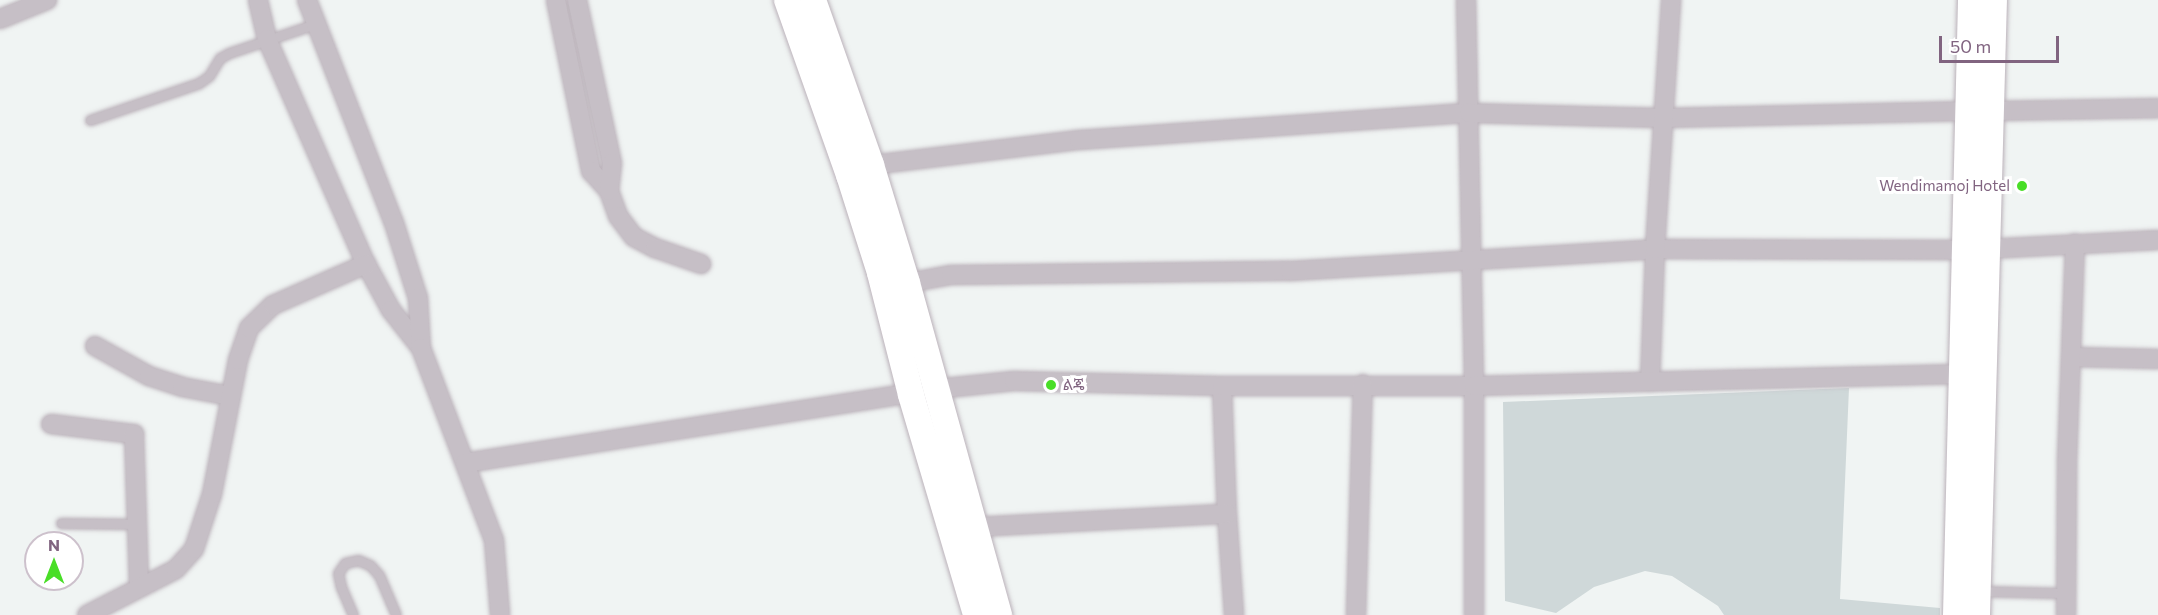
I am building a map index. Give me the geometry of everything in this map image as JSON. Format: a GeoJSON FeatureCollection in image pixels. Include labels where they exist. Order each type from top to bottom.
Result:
{"type":"FeatureCollection","features":[{"type":"Feature","properties":{"kind":"main road"},"geometry":{"type":"LineString","coordinates":[[788,0],[860,207],[880,273],[911,395],[976,615]]}},
{"type":"Feature","properties":{"kind":"main road"},"geometry":{"type":"LineString","coordinates":[[813,0],[871,165],[907,283],[999,615]]}},
{"type":"Feature","properties":{"kind":"main road"},"geometry":{"type":"LineString","coordinates":[[1971,0],[1979,111],[1976,250],[1978,603]]}},
{"type":"Feature","properties":{"kind":"main road"},"geometry":{"type":"LineString","coordinates":[[1979,111],[1994,0]]}},
{"type":"Feature","properties":{"kind":"main road"},"geometry":{"type":"LineString","coordinates":[[1956,615],[1961,374],[1976,250]]}},
{"type":"Feature","properties":{"kind":"street"},"geometry":{"type":"LineString","coordinates":[[0,19],[47,0]]}},
{"type":"Feature","properties":{"kind":"street"},"geometry":{"type":"LineString","coordinates":[[258,0],[267,39],[366,264],[391,310],[421,348],[494,540],[500,615]]}},
{"type":"Feature","properties":{"kind":"street"},"geometry":{"type":"LineString","coordinates":[[307,0],[318,23],[401,244],[418,297],[421,348]]}},
{"type":"Feature","properties":{"kind":"street"},"geometry":{"type":"LineString","coordinates":[[556,0],[591,171],[609,191],[618,216],[634,237],[655,248],[701,264]]}},
{"type":"Feature","properties":{"kind":"street"},"geometry":{"type":"LineString","coordinates":[[577,0],[612,163],[609,191]]}},
{"type":"Feature","properties":{"kind":"street"},"geometry":{"type":"LineString","coordinates":[[1466,0],[1474,386],[1474,615]]}},
{"type":"Feature","properties":{"kind":"street"},"geometry":{"type":"LineString","coordinates":[[1650,382],[1655,249],[1671,0]]}},
{"type":"Feature","properties":{"kind":"street"},"geometry":{"type":"LineString","coordinates":[[871,165],[1079,140],[1469,113],[1664,118],[2158,108]]}},
{"type":"Feature","properties":{"kind":"street"},"geometry":{"type":"LineString","coordinates":[[907,283],[951,275],[1290,271],[1472,262],[1567,253],[1655,249],[1976,250],[2158,240]]}},
{"type":"Feature","properties":{"kind":"street"},"geometry":{"type":"LineString","coordinates":[[2066,615],[2075,243]]}},
{"type":"Feature","properties":{"kind":"street"},"geometry":{"type":"LineString","coordinates":[[87,615],[176,569],[194,549],[212,494],[238,360],[249,328],[273,305],[366,264]]}},
{"type":"Feature","properties":{"kind":"street"},"geometry":{"type":"LineString","coordinates":[[95,346],[149,376],[182,387],[231,396]]}},
{"type":"Feature","properties":{"kind":"street"},"geometry":{"type":"LineString","coordinates":[[2071,357],[2158,359]]}},
{"type":"Feature","properties":{"kind":"street"},"geometry":{"type":"LineString","coordinates":[[465,463],[911,395],[936,389],[1014,381],[1222,386],[1363,384],[1474,386],[1961,374]]}},
{"type":"Feature","properties":{"kind":"street"},"geometry":{"type":"LineString","coordinates":[[1356,615],[1363,384]]}},
{"type":"Feature","properties":{"kind":"street"},"geometry":{"type":"LineString","coordinates":[[1222,386],[1234,615]]}},
{"type":"Feature","properties":{"kind":"street"},"geometry":{"type":"LineString","coordinates":[[51,424],[135,434],[139,588]]}},
{"type":"Feature","properties":{"kind":"street"},"geometry":{"type":"LineString","coordinates":[[975,527],[1227,514]]}},
{"type":"Feature","properties":{"kind":"lane"},"geometry":{"type":"LineString","coordinates":[[90,120],[199,83],[209,76],[220,58],[267,39],[318,23]]}},
{"type":"Feature","properties":{"kind":"lane"},"geometry":{"type":"LineString","coordinates":[[61,523],[138,524]]}},
{"type":"Feature","properties":{"kind":"lane"},"geometry":{"type":"LineString","coordinates":[[353,615],[341,587],[338,573],[345,563],[358,560],[370,565],[379,575],[396,615]]}},
{"type":"Feature","properties":{"kind":"lane"},"geometry":{"type":"LineString","coordinates":[[1978,603],[2065,593]]}},
{"type":"Feature","properties":{"kind":"shaded area"},"geometry":{"type":"Polygon","coordinates":[[[1849,388],[1840,599],[1940,608],[1940,615],[1724,615],[1718,606],[1672,576],[1645,571],[1594,587],[1556,613],[1505,601],[1503,402],[1849,388]]]}},
{"type":"Feature","properties":{"kind":"place","name":"Wendimamoj Hotel"},"geometry":{"type":"Point","coordinates":[2022,186]}},
{"type":"Feature","properties":{"kind":"place","name":"ልጄ"},"geometry":{"type":"Point","coordinates":[1051,385]}}]}
